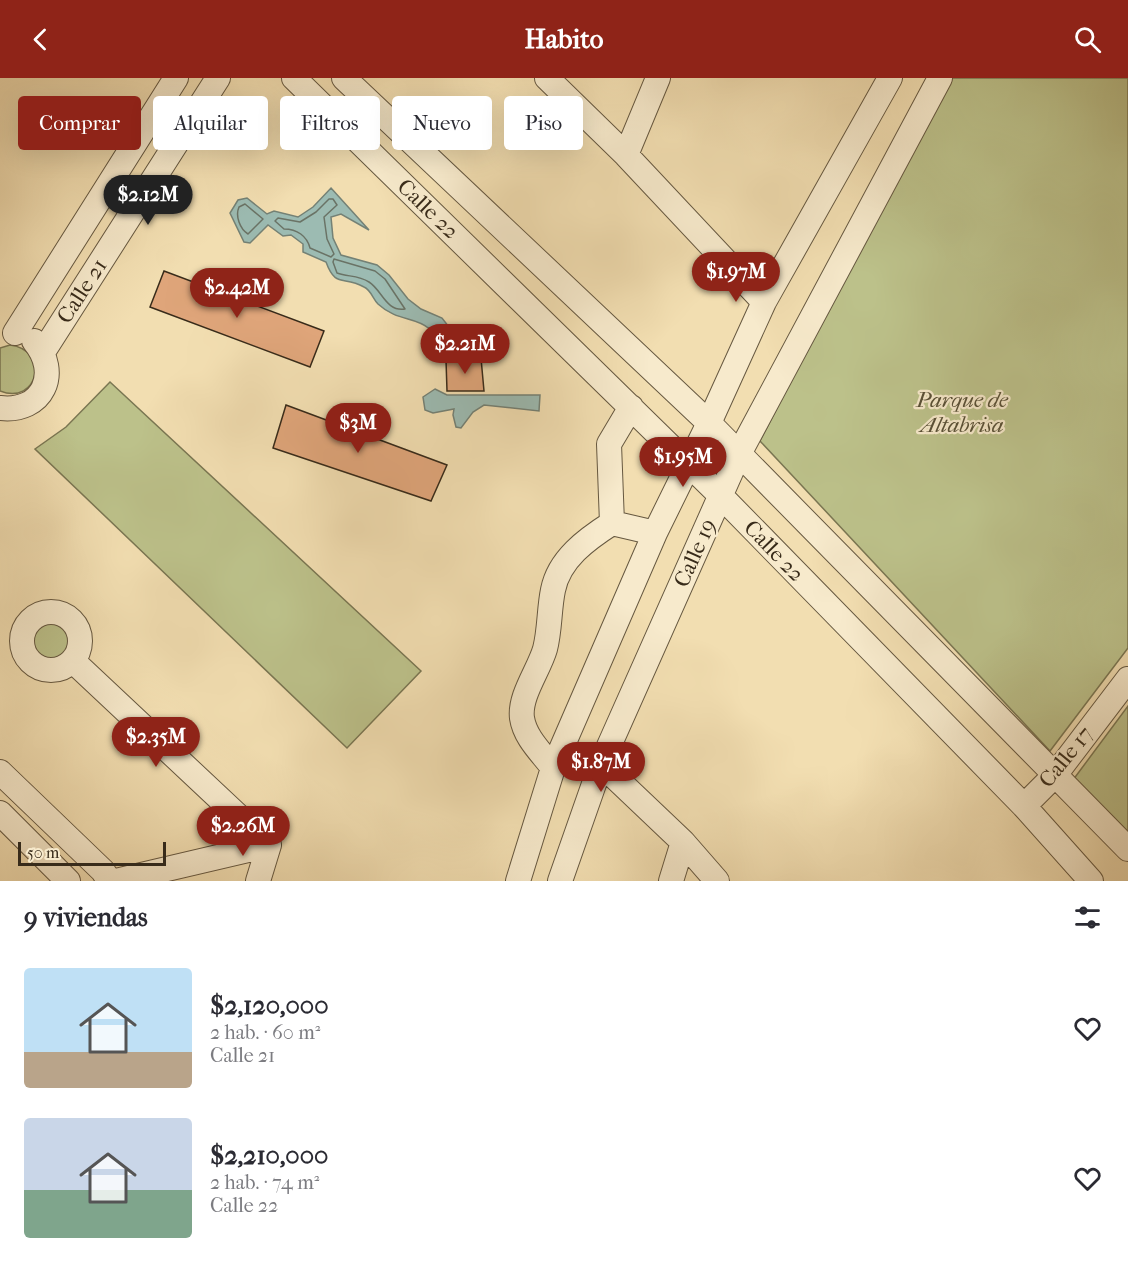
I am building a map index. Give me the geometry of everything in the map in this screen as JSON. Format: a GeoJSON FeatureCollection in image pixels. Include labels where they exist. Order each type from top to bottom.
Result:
{"type":"FeatureCollection","features":[{"type":"Feature","properties":{"kind":"street","name":"Calle 21"},"geometry":{"type":"LineString","coordinates":[[7,334],[176,78]]}},
{"type":"Feature","properties":{"kind":"street","name":"Calle 21"},"geometry":{"type":"LineString","coordinates":[[43,352],[218,78]]}},
{"type":"Feature","properties":{"kind":"street","name":"Calle 22"},"geometry":{"type":"LineString","coordinates":[[294,78],[720,495],[1024,806],[1091,881]]}},
{"type":"Feature","properties":{"kind":"street","name":"Calle 22"},"geometry":{"type":"LineString","coordinates":[[344,78],[709,423],[1128,849]]}},
{"type":"Feature","properties":{"kind":"street"},"geometry":{"type":"LineString","coordinates":[[547,78],[626,155],[764,302]]}},
{"type":"Feature","properties":{"kind":"street"},"geometry":{"type":"LineString","coordinates":[[626,155],[658,78]]}},
{"type":"Feature","properties":{"kind":"street","name":"Calle 19"},"geometry":{"type":"LineString","coordinates":[[518,881],[554,768],[655,532],[709,423],[764,302],[890,78]]}},
{"type":"Feature","properties":{"kind":"street","name":"Calle 19"},"geometry":{"type":"LineString","coordinates":[[560,881],[601,764],[739,454],[940,78]]}},
{"type":"Feature","properties":{"kind":"street"},"geometry":{"type":"LineString","coordinates":[[0,408],[11,409],[24,406],[43,390],[47,378],[47,364],[43,352],[34,342],[7,334]]}},
{"type":"Feature","properties":{"kind":"street"},"geometry":{"type":"LineString","coordinates":[[612,523],[609,444],[631,407]]}},
{"type":"Feature","properties":{"kind":"street"},"geometry":{"type":"LineString","coordinates":[[554,768],[527,735],[522,717],[525,700],[545,647],[553,587],[566,561],[590,537],[612,523],[655,532]]}},
{"type":"Feature","properties":{"kind":"street"},"geometry":{"type":"LineString","coordinates":[[73,661],[269,845]]}},
{"type":"Feature","properties":{"kind":"street","name":"Calle 17"},"geometry":{"type":"LineString","coordinates":[[1024,806],[1055,775],[1128,679]]}},
{"type":"Feature","properties":{"kind":"street"},"geometry":{"type":"LineString","coordinates":[[601,764],[683,842],[717,881]]}},
{"type":"Feature","properties":{"kind":"street"},"geometry":{"type":"LineString","coordinates":[[0,772],[103,871],[109,881]]}},
{"type":"Feature","properties":{"kind":"street"},"geometry":{"type":"LineString","coordinates":[[0,813],[68,881]]}},
{"type":"Feature","properties":{"kind":"street"},"geometry":{"type":"LineString","coordinates":[[671,881],[683,842]]}},
{"type":"Feature","properties":{"kind":"street"},"geometry":{"type":"LineString","coordinates":[[116,881],[269,845]]}},
{"type":"Feature","properties":{"kind":"street"},"geometry":{"type":"LineString","coordinates":[[258,881],[269,845]]}},
{"type":"Feature","properties":{"kind":"green space","name":"Parque de Altabrisa"},"geometry":{"type":"Polygon","coordinates":[[[947,78],[1128,78],[1128,648],[1050,751],[760,441],[947,78]]]}},
{"type":"Feature","properties":{"kind":"green space"},"geometry":{"type":"Polygon","coordinates":[[[10,345],[23,349],[31,356],[35,366],[35,376],[31,384],[23,391],[13,394],[0,391],[0,348],[10,345]]]}},
{"type":"Feature","properties":{"kind":"green space"},"geometry":{"type":"Polygon","coordinates":[[[110,382],[421,671],[347,748],[35,449],[66,427],[110,382]]]}},
{"type":"Feature","properties":{"kind":"green space"},"geometry":{"type":"Polygon","coordinates":[[[52,621],[60,622],[66,627],[71,633],[71,649],[66,655],[60,660],[52,661],[44,660],[38,655],[33,649],[32,641],[33,633],[38,627],[44,622],[52,621]]]}},
{"type":"Feature","properties":{"kind":"green space"},"geometry":{"type":"Polygon","coordinates":[[[1128,706],[1128,834],[1073,780],[1128,706]]]}},
{"type":"Feature","properties":{"kind":"water"},"geometry":{"type":"Polygon","coordinates":[[[331,188],[369,230],[341,214],[331,217],[333,238],[341,255],[377,265],[389,275],[408,299],[421,309],[442,318],[456,336],[475,342],[475,354],[444,356],[432,331],[416,321],[388,311],[378,304],[364,287],[337,279],[326,262],[303,252],[303,244],[291,235],[283,236],[268,225],[250,243],[244,242],[230,213],[238,200],[247,198],[267,214],[274,211],[298,217],[313,207],[331,188]]]}},
{"type":"Feature","properties":{"kind":"water"},"geometry":{"type":"Polygon","coordinates":[[[435,389],[447,395],[540,395],[539,411],[484,405],[473,412],[461,428],[456,427],[454,409],[433,413],[425,410],[423,397],[435,389]]]}},
{"type":"Feature","properties":{"kind":"building"},"geometry":{"type":"Polygon","coordinates":[[[164,271],[324,331],[310,367],[150,307],[164,271]]]}},
{"type":"Feature","properties":{"kind":"building"},"geometry":{"type":"Polygon","coordinates":[[[481,358],[484,391],[447,391],[446,360],[481,358]]]}},
{"type":"Feature","properties":{"kind":"building"},"geometry":{"type":"Polygon","coordinates":[[[286,405],[447,465],[431,501],[273,448],[286,405]]]}}]}
